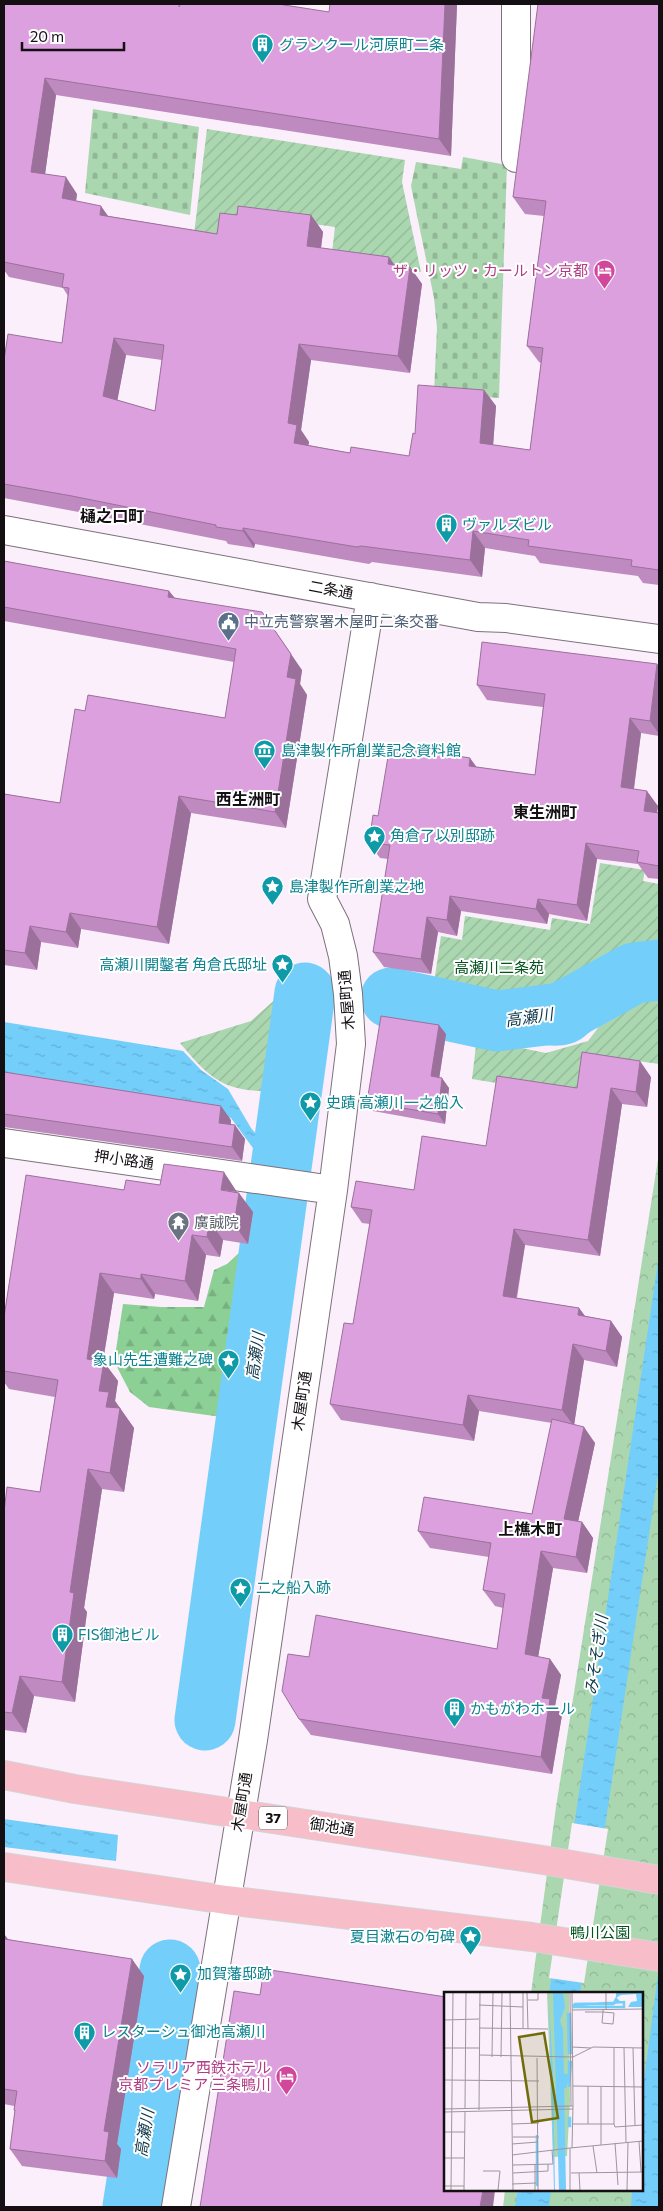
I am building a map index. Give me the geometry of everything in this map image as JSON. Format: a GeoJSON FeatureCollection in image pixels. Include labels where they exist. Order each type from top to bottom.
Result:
{"type":"FeatureCollection","features":[{"type":"Feature","properties":{"kind":"main road","name":"御池通"},"geometry":{"type":"LineString","coordinates":[[4,1775],[75,1789],[543,1860],[659,1880]]}},
{"type":"Feature","properties":{"kind":"main road"},"geometry":{"type":"LineString","coordinates":[[4,1867],[226,1900],[532,1938],[659,1957]]}},
{"type":"Feature","properties":{"kind":"street"},"geometry":{"type":"LineString","coordinates":[[516,4],[516,158]]}},
{"type":"Feature","properties":{"kind":"street","name":"二条通"},"geometry":{"type":"LineString","coordinates":[[4,530],[478,617],[506,618],[659,639]]}},
{"type":"Feature","properties":{"kind":"street","name":"木屋町通"},"geometry":{"type":"LineString","coordinates":[[176,2207],[240,1814],[333,1190],[351,1044],[348,994],[343,956],[335,924],[322,899],[371,597]]}},
{"type":"Feature","properties":{"kind":"street","name":"押小路通"},"geometry":{"type":"LineString","coordinates":[[4,1143],[333,1190]]}},
{"type":"Feature","properties":{"kind":"green space"},"geometry":{"type":"Polygon","coordinates":[[[93,109],[199,127],[190,215],[85,193],[93,109]]]}},
{"type":"Feature","properties":{"kind":"green space"},"geometry":{"type":"Polygon","coordinates":[[[207,129],[405,160],[402,182],[421,272],[331,261],[335,227],[242,214],[223,237],[194,234],[207,129]]]}},
{"type":"Feature","properties":{"kind":"green space"},"geometry":{"type":"Polygon","coordinates":[[[463,157],[507,165],[499,398],[434,393],[437,328],[434,298],[411,186],[416,162],[461,169],[463,157]]]}},
{"type":"Feature","properties":{"kind":"green space","name":"高瀬川二条苑"},"geometry":{"type":"Polygon","coordinates":[[[600,863],[645,870],[643,881],[659,884],[659,962],[641,963],[610,980],[598,974],[570,982],[536,1004],[500,1015],[442,1002],[435,976],[441,936],[462,940],[465,916],[550,930],[552,918],[590,924],[600,863]]]}},
{"type":"Feature","properties":{"kind":"green space","name":"高瀬川二条苑"},"geometry":{"type":"Polygon","coordinates":[[[659,977],[659,1064],[617,1058],[610,1102],[472,1079],[477,1037],[444,1031],[444,1014],[492,1026],[502,1044],[546,1053],[588,1041],[608,1015],[614,992],[637,979],[659,977]]]}},
{"type":"Feature","properties":{"kind":"green space"},"geometry":{"type":"Polygon","coordinates":[[[279,996],[264,1091],[236,1088],[216,1079],[198,1064],[180,1043],[251,1021],[279,996]]]}},
{"type":"Feature","properties":{"kind":"green space","name":"鴨川公園"},"geometry":{"type":"Polygon","coordinates":[[[659,1153],[659,2207],[503,2207],[505,2191],[643,2191],[643,1992],[531,1992],[556,1807],[659,1153]]]}},
{"type":"Feature","properties":{"kind":"green space"},"geometry":{"type":"Polygon","coordinates":[[[240,1252],[253,1259],[239,1373],[229,1418],[149,1407],[130,1392],[118,1369],[115,1356],[123,1304],[161,1307],[204,1307],[214,1270],[227,1264],[240,1252]]]}},
{"type":"Feature","properties":{"kind":"water"},"geometry":{"type":"Polygon","coordinates":[[[597,980],[609,988],[607,1002],[599,1021],[590,1032],[578,1041],[571,1044],[554,1046],[508,1039],[500,1033],[497,1021],[538,1008],[573,987],[597,980]]]}},
{"type":"Feature","properties":{"kind":"water"},"geometry":{"type":"Polygon","coordinates":[[[4,1022],[183,1051],[201,1070],[228,1089],[251,1128],[262,1141],[261,1159],[231,1118],[4,1080],[4,1022]]]}},
{"type":"Feature","properties":{"kind":"water"},"geometry":{"type":"Polygon","coordinates":[[[659,1255],[659,1468],[580,1992],[549,1992],[659,1255]]]}},
{"type":"Feature","properties":{"kind":"water"},"geometry":{"type":"Polygon","coordinates":[[[4,1819],[118,1835],[116,1861],[4,1847],[4,1819]]]}},
{"type":"Feature","properties":{"kind":"water"},"geometry":{"type":"Polygon","coordinates":[[[659,1967],[659,2207],[631,2207],[632,2191],[643,2191],[643,2087],[659,1967]]]}},
{"type":"Feature","properties":{"kind":"water"},"geometry":{"type":"Polygon","coordinates":[[[518,2191],[551,2191],[549,2207],[515,2207],[518,2191]]]}},
{"type":"Feature","properties":{"kind":"pier"},"geometry":{"type":"Polygon","coordinates":[[[572,1823],[608,1829],[584,1983],[549,1978],[572,1823]]]}},
{"type":"Feature","properties":{"kind":"building"},"geometry":{"type":"Polygon","coordinates":[[[4,4],[179,4],[179,7],[181,4],[278,4],[329,12],[330,4],[445,4],[439,139],[45,78],[31,172],[66,177],[62,198],[101,206],[100,215],[217,234],[220,213],[237,215],[238,206],[311,215],[307,246],[389,257],[388,264],[410,267],[398,356],[299,344],[288,423],[297,425],[294,443],[350,453],[351,447],[409,456],[413,433],[415,434],[418,385],[484,390],[480,443],[530,450],[543,348],[527,346],[546,201],[513,197],[538,4],[659,4],[659,570],[631,566],[632,560],[528,546],[529,540],[473,531],[470,560],[357,547],[243,528],[243,531],[216,527],[216,525],[4,484],[4,360],[8,334],[62,343],[69,288],[62,287],[64,274],[4,262],[4,4]],[[114,338],[103,396],[155,411],[164,345],[114,338]]]}},
{"type":"Feature","properties":{"kind":"building"},"geometry":{"type":"Polygon","coordinates":[[[4,561],[169,591],[168,597],[262,612],[291,654],[287,677],[296,679],[275,812],[179,796],[157,927],[70,913],[66,932],[30,926],[25,953],[4,950],[4,794],[60,803],[75,709],[85,711],[88,695],[225,718],[236,649],[4,607],[4,561]]]}},
{"type":"Feature","properties":{"kind":"building"},"geometry":{"type":"Polygon","coordinates":[[[482,642],[657,664],[650,721],[630,718],[621,787],[647,791],[644,811],[659,813],[659,866],[637,862],[639,851],[586,843],[577,905],[538,899],[536,909],[450,896],[447,920],[427,917],[421,959],[373,952],[390,845],[369,843],[373,815],[378,816],[390,745],[470,758],[469,766],[535,775],[545,694],[477,685],[482,642]]]}},
{"type":"Feature","properties":{"kind":"building"},"geometry":{"type":"Polygon","coordinates":[[[381,1016],[439,1025],[431,1076],[442,1078],[438,1114],[367,1102],[381,1016]]]}},
{"type":"Feature","properties":{"kind":"building"},"geometry":{"type":"Polygon","coordinates":[[[582,1052],[640,1061],[636,1092],[611,1088],[588,1240],[514,1229],[503,1296],[579,1308],[578,1315],[611,1321],[606,1351],[573,1344],[562,1410],[468,1395],[463,1425],[330,1404],[344,1323],[353,1324],[372,1210],[351,1207],[356,1181],[414,1190],[422,1136],[486,1146],[497,1076],[577,1088],[582,1052]]]}},
{"type":"Feature","properties":{"kind":"building"},"geometry":{"type":"Polygon","coordinates":[[[4,1072],[221,1106],[219,1123],[235,1125],[232,1147],[4,1114],[4,1072]]]}},
{"type":"Feature","properties":{"kind":"building"},"geometry":{"type":"Polygon","coordinates":[[[164,1164],[224,1172],[221,1190],[239,1193],[234,1224],[209,1220],[207,1237],[192,1235],[185,1281],[141,1274],[141,1279],[100,1273],[87,1359],[104,1362],[99,1391],[109,1392],[106,1407],[120,1408],[110,1473],[88,1469],[70,1592],[74,1593],[62,1682],[20,1676],[12,1713],[4,1712],[4,1512],[7,1487],[40,1492],[58,1380],[4,1371],[4,1317],[26,1175],[124,1190],[126,1180],[160,1185],[164,1164]]]}},
{"type":"Feature","properties":{"kind":"building"},"geometry":{"type":"Polygon","coordinates":[[[552,1419],[584,1427],[564,1519],[582,1522],[576,1557],[541,1551],[525,1654],[550,1659],[542,1698],[550,1699],[541,1757],[299,1719],[282,1691],[288,1654],[309,1657],[316,1615],[497,1649],[505,1594],[483,1590],[491,1543],[418,1531],[424,1497],[532,1514],[552,1419]]]}},
{"type":"Feature","properties":{"kind":"building"},"geometry":{"type":"Polygon","coordinates":[[[4,1939],[132,1959],[104,2131],[109,2132],[105,2161],[10,2149],[17,2091],[4,2089],[4,1939]]]}},
{"type":"Feature","properties":{"kind":"building","name":"ソラリア西鉄ホテル 京都プレミア 三条鴨川"},"geometry":{"type":"Polygon","coordinates":[[[264,1969],[444,1997],[444,2191],[483,2191],[480,2207],[200,2207],[234,1991],[260,1995],[264,1969]]]}},
{"type":"Feature","properties":{"kind":"waterway","name":"高瀬川"},"geometry":{"type":"LineString","coordinates":[[391,998],[497,1021],[561,1013],[634,973],[659,970]]}},
{"type":"Feature","properties":{"kind":"waterway","name":"高瀬川"},"geometry":{"type":"LineString","coordinates":[[205,1720],[305,993]]}},
{"type":"Feature","properties":{"kind":"waterway","name":"高瀬川"},"geometry":{"type":"LineString","coordinates":[[133,2207],[170,1970]]}},
{"type":"Feature","properties":{"kind":"place","name":"グランクール河原町二条"},"geometry":{"type":"Point","coordinates":[263,64]}},
{"type":"Feature","properties":{"kind":"place","name":"ザ・リッツ・カールトン京都"},"geometry":{"type":"Point","coordinates":[604,290]}},
{"type":"Feature","properties":{"kind":"place","name":"ヴァルズビル"},"geometry":{"type":"Point","coordinates":[446,544]}},
{"type":"Feature","properties":{"kind":"place","name":"中立売警察署木屋町二条交番"},"geometry":{"type":"Point","coordinates":[228,641]}},
{"type":"Feature","properties":{"kind":"place","name":"島津製作所創業記念資料館"},"geometry":{"type":"Point","coordinates":[265,770]}},
{"type":"Feature","properties":{"kind":"place","name":"角倉了以別邸跡"},"geometry":{"type":"Point","coordinates":[374,855]}},
{"type":"Feature","properties":{"kind":"place","name":"島津製作所創業之地"},"geometry":{"type":"Point","coordinates":[273,906]}},
{"type":"Feature","properties":{"kind":"place","name":"高瀬川開鑿者 角倉氏邸址"},"geometry":{"type":"Point","coordinates":[283,984]}},
{"type":"Feature","properties":{"kind":"place","name":"史蹟 高瀬川一之船入"},"geometry":{"type":"Point","coordinates":[310,1122]}},
{"type":"Feature","properties":{"kind":"place","name":"廣誠院"},"geometry":{"type":"Point","coordinates":[178,1242]}},
{"type":"Feature","properties":{"kind":"place","name":"象山先生遭難之碑"},"geometry":{"type":"Point","coordinates":[229,1379]}},
{"type":"Feature","properties":{"kind":"place","name":"二之船入跡"},"geometry":{"type":"Point","coordinates":[240,1607]}},
{"type":"Feature","properties":{"kind":"place","name":"FIS御池ビル"},"geometry":{"type":"Point","coordinates":[62,1654]}},
{"type":"Feature","properties":{"kind":"place","name":"かもがわホール"},"geometry":{"type":"Point","coordinates":[454,1728]}},
{"type":"Feature","properties":{"kind":"place","name":"夏目漱石の句碑"},"geometry":{"type":"Point","coordinates":[471,1956]}},
{"type":"Feature","properties":{"kind":"place","name":"加賀藩邸跡"},"geometry":{"type":"Point","coordinates":[181,1993]}},
{"type":"Feature","properties":{"kind":"place","name":"レスターシュ御池高瀬川"},"geometry":{"type":"Point","coordinates":[85,2051]}},
{"type":"Feature","properties":{"kind":"place","name":"ソラリア西鉄ホテル 京都プレミア 三条鴨川"},"geometry":{"type":"Point","coordinates":[287,2096]}},
{"type":"Feature","properties":{"kind":"district","name":"樋之口町"},"geometry":{"type":"Point","coordinates":[112,516]}},
{"type":"Feature","properties":{"kind":"district","name":"西生洲町"},"geometry":{"type":"Point","coordinates":[248,799]}},
{"type":"Feature","properties":{"kind":"district","name":"東生洲町"},"geometry":{"type":"Point","coordinates":[545,812]}},
{"type":"Feature","properties":{"kind":"district","name":"上樵木町"},"geometry":{"type":"Point","coordinates":[530,1529]}},
{"type":"Feature","properties":{"kind":"water label","name":"みそそぎ川"},"geometry":{"type":"Point","coordinates":[596,1655]}}]}
